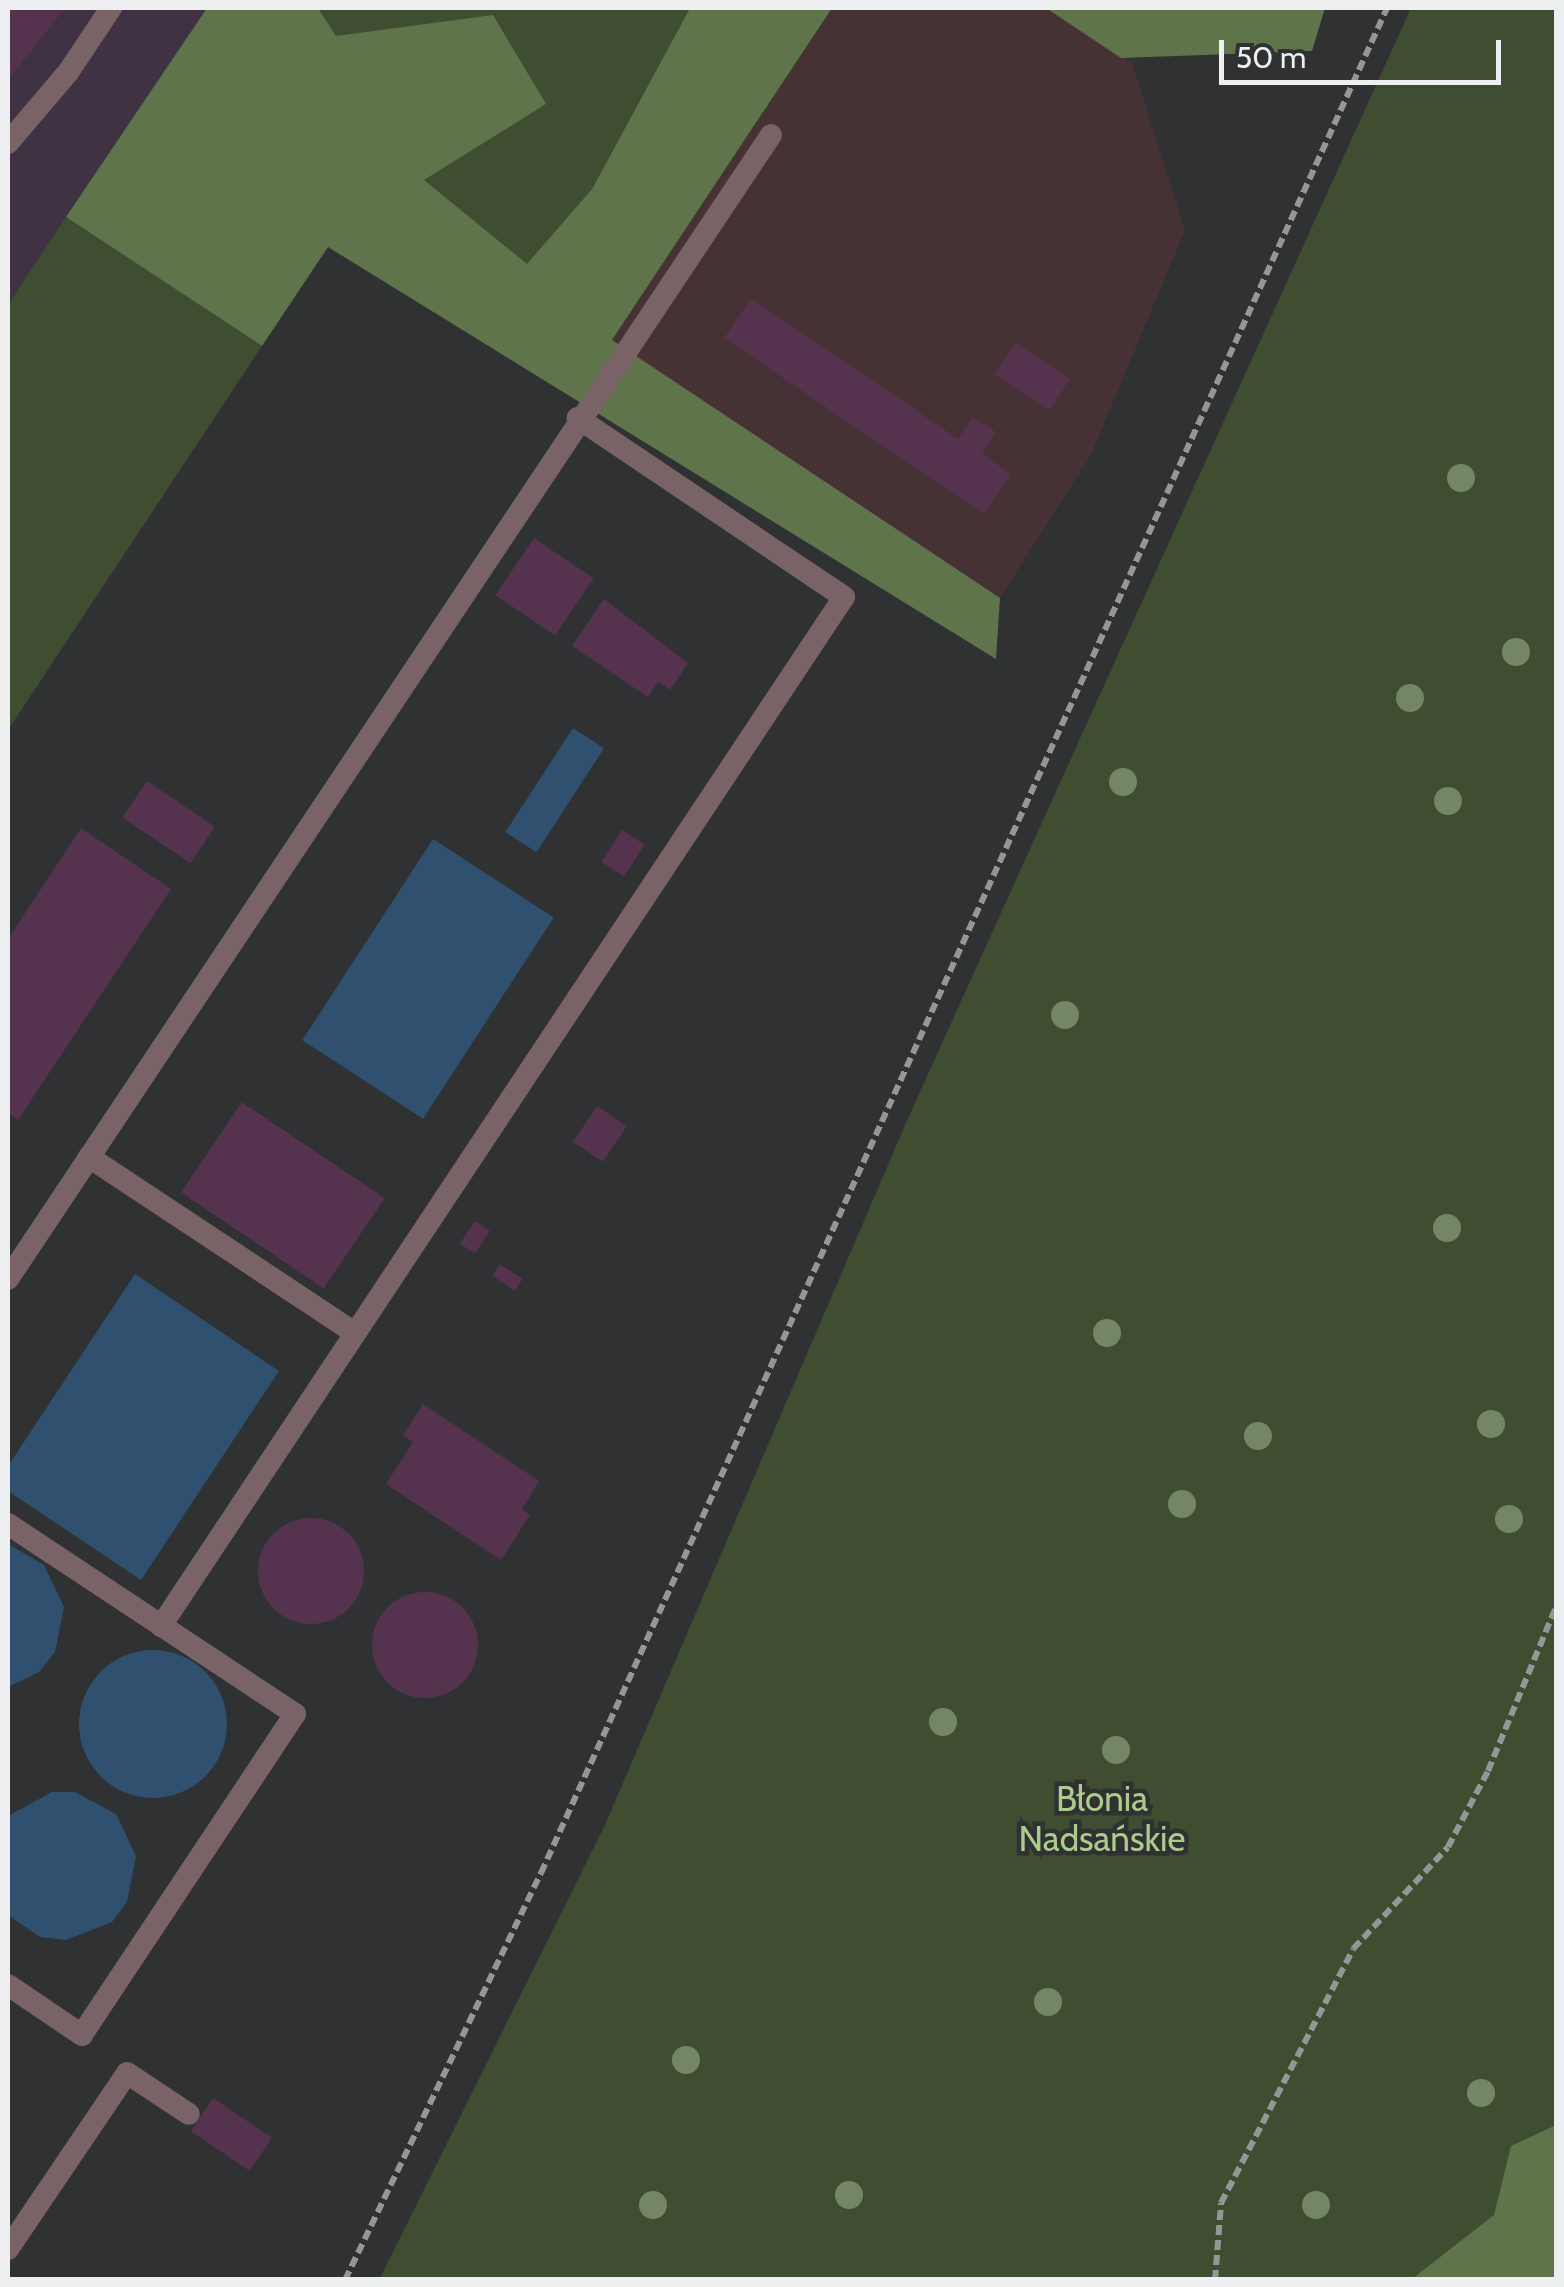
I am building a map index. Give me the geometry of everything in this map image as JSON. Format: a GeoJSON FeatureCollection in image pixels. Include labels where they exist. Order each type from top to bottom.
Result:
{"type":"FeatureCollection","features":[{"type":"Feature","properties":{"kind":"lane"},"geometry":{"type":"LineString","coordinates":[[8,142],[69,71],[112,8]]}},
{"type":"Feature","properties":{"kind":"lane"},"geometry":{"type":"LineString","coordinates":[[8,1280],[578,418],[771,135]]}},
{"type":"Feature","properties":{"kind":"lane"},"geometry":{"type":"LineString","coordinates":[[161,1626],[844,597],[578,418]]}},
{"type":"Feature","properties":{"kind":"lane"},"geometry":{"type":"LineString","coordinates":[[89,1157],[355,1333]]}},
{"type":"Feature","properties":{"kind":"lane"},"geometry":{"type":"LineString","coordinates":[[8,1524],[294,1714],[82,2034],[8,1985]]}},
{"type":"Feature","properties":{"kind":"lane"},"geometry":{"type":"LineString","coordinates":[[8,2249],[127,2073],[188,2114]]}},
{"type":"Feature","properties":{"kind":"path"},"geometry":{"type":"LineString","coordinates":[[345,2280],[542,1873],[1387,8]]}},
{"type":"Feature","properties":{"kind":"path"},"geometry":{"type":"LineString","coordinates":[[1215,2280],[1221,2203],[1353,1950],[1448,1847],[1488,1771],[1556,1607]]}},
{"type":"Feature","properties":{"kind":"shaded area"},"geometry":{"type":"Polygon","coordinates":[[[8,8],[207,8],[8,305],[8,8]]]}},
{"type":"Feature","properties":{"kind":"shaded area"},"geometry":{"type":"Polygon","coordinates":[[[832,8],[1047,8],[1132,63],[1185,230],[1091,455],[1000,598],[612,340],[832,8]]]}},
{"type":"Feature","properties":{"kind":"green space"},"geometry":{"type":"Polygon","coordinates":[[[207,8],[318,8],[336,36],[493,15],[546,104],[424,180],[527,264],[592,189],[690,8],[832,8],[612,340],[1000,598],[996,659],[328,247],[262,346],[66,217],[207,8]]]}},
{"type":"Feature","properties":{"kind":"green space"},"geometry":{"type":"Polygon","coordinates":[[[318,8],[690,8],[592,189],[527,265],[420,178],[546,104],[336,36],[318,8]]]}},
{"type":"Feature","properties":{"kind":"green space"},"geometry":{"type":"Polygon","coordinates":[[[1046,8],[1325,8],[1312,51],[1121,58],[1046,8]]]}},
{"type":"Feature","properties":{"kind":"green space","name":"Błonia Nadsańskie"},"geometry":{"type":"Polygon","coordinates":[[[1411,8],[1556,8],[1556,2279],[379,2280],[605,1825],[909,1116],[1411,8]]]}},
{"type":"Feature","properties":{"kind":"green space"},"geometry":{"type":"Polygon","coordinates":[[[66,217],[262,346],[8,730],[8,305],[66,217]]]}},
{"type":"Feature","properties":{"kind":"green space"},"geometry":{"type":"Polygon","coordinates":[[[1556,2125],[1556,2279],[1412,2279],[1494,2215],[1511,2146],[1556,2125]]]}},
{"type":"Feature","properties":{"kind":"water"},"geometry":{"type":"Polygon","coordinates":[[[573,728],[604,748],[536,852],[505,832],[573,728]]]}},
{"type":"Feature","properties":{"kind":"water"},"geometry":{"type":"Polygon","coordinates":[[[433,839],[554,917],[423,1119],[302,1040],[433,839]]]}},
{"type":"Feature","properties":{"kind":"water"},"geometry":{"type":"Polygon","coordinates":[[[135,1274],[279,1371],[141,1580],[8,1491],[8,1466],[135,1274]]]}},
{"type":"Feature","properties":{"kind":"water"},"geometry":{"type":"Polygon","coordinates":[[[8,1544],[44,1565],[64,1607],[55,1652],[39,1672],[8,1687],[8,1544]]]}},
{"type":"Feature","properties":{"kind":"water"},"geometry":{"type":"Polygon","coordinates":[[[153,1650],[181,1656],[205,1672],[221,1696],[227,1724],[221,1752],[205,1776],[181,1792],[153,1798],[125,1792],[101,1776],[85,1752],[79,1724],[85,1696],[101,1672],[125,1656],[153,1650]]]}},
{"type":"Feature","properties":{"kind":"water"},"geometry":{"type":"Polygon","coordinates":[[[52,1792],[75,1792],[116,1814],[136,1856],[127,1902],[112,1922],[66,1940],[40,1937],[8,1915],[8,1816],[52,1792]]]}},
{"type":"Feature","properties":{"kind":"building"},"geometry":{"type":"Polygon","coordinates":[[[8,8],[65,8],[8,80],[8,8]]]}},
{"type":"Feature","properties":{"kind":"building"},"geometry":{"type":"Polygon","coordinates":[[[751,298],[958,439],[973,417],[996,432],[982,454],[1011,474],[984,514],[724,338],[751,298]]]}},
{"type":"Feature","properties":{"kind":"building"},"geometry":{"type":"Polygon","coordinates":[[[1016,343],[1070,379],[1049,411],[995,375],[1016,343]]]}},
{"type":"Feature","properties":{"kind":"building"},"geometry":{"type":"Polygon","coordinates":[[[534,538],[594,578],[555,635],[495,595],[534,538]]]}},
{"type":"Feature","properties":{"kind":"building"},"geometry":{"type":"Polygon","coordinates":[[[604,599],[688,663],[670,690],[658,682],[648,697],[572,646],[604,599]]]}},
{"type":"Feature","properties":{"kind":"building"},"geometry":{"type":"Polygon","coordinates":[[[147,781],[215,827],[190,863],[122,817],[147,781]]]}},
{"type":"Feature","properties":{"kind":"building"},"geometry":{"type":"Polygon","coordinates":[[[81,828],[171,889],[18,1120],[8,1113],[8,939],[81,828]]]}},
{"type":"Feature","properties":{"kind":"building"},"geometry":{"type":"Polygon","coordinates":[[[622,830],[645,845],[624,877],[601,862],[622,830]]]}},
{"type":"Feature","properties":{"kind":"building"},"geometry":{"type":"Polygon","coordinates":[[[242,1102],[385,1198],[324,1289],[181,1192],[242,1102]]]}},
{"type":"Feature","properties":{"kind":"building"},"geometry":{"type":"Polygon","coordinates":[[[597,1106],[627,1126],[603,1162],[573,1142],[597,1106]]]}},
{"type":"Feature","properties":{"kind":"building"},"geometry":{"type":"Polygon","coordinates":[[[475,1221],[490,1231],[475,1253],[460,1243],[475,1221]]]}},
{"type":"Feature","properties":{"kind":"building"},"geometry":{"type":"Polygon","coordinates":[[[500,1264],[522,1279],[515,1291],[492,1276],[500,1264]]]}},
{"type":"Feature","properties":{"kind":"building"},"geometry":{"type":"Polygon","coordinates":[[[423,1404],[539,1481],[522,1509],[530,1515],[501,1560],[386,1484],[413,1442],[403,1435],[423,1404]]]}},
{"type":"Feature","properties":{"kind":"building"},"geometry":{"type":"Polygon","coordinates":[[[311,1518],[331,1522],[349,1533],[360,1551],[364,1571],[360,1591],[349,1609],[331,1620],[311,1624],[291,1620],[273,1609],[262,1591],[258,1571],[262,1551],[273,1533],[291,1522],[311,1518]]]}},
{"type":"Feature","properties":{"kind":"building"},"geometry":{"type":"Polygon","coordinates":[[[425,1592],[445,1596],[463,1607],[474,1625],[478,1645],[474,1665],[463,1683],[445,1694],[425,1698],[405,1694],[387,1683],[376,1665],[372,1645],[376,1625],[387,1607],[405,1596],[425,1592]]]}},
{"type":"Feature","properties":{"kind":"building"},"geometry":{"type":"Polygon","coordinates":[[[213,2098],[272,2138],[249,2171],[191,2131],[213,2098]]]}}]}
